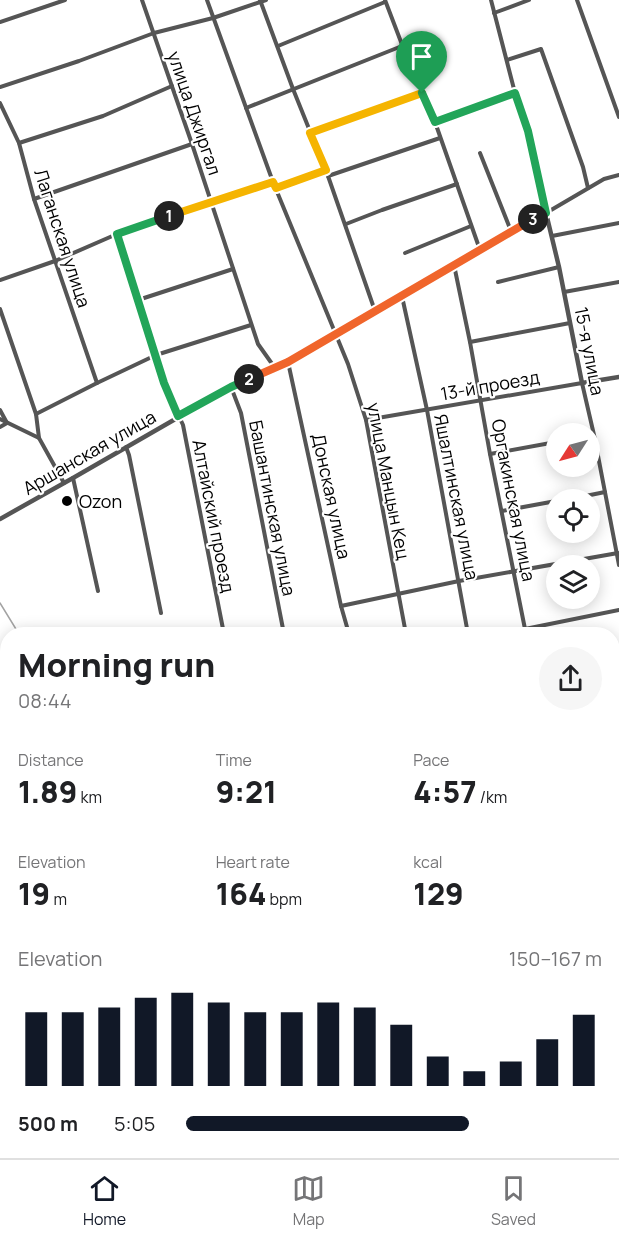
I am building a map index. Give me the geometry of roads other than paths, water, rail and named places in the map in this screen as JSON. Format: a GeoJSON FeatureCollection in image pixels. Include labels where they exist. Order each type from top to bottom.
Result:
{"type":"FeatureCollection","features":[{"type":"Feature","properties":{"kind":"street"},"geometry":{"type":"LineString","coordinates":[[0,22],[65,0]]}},
{"type":"Feature","properties":{"kind":"street","name":"улица Джиргал"},"geometry":{"type":"LineString","coordinates":[[142,0],[258,344],[275,368]]}},
{"type":"Feature","properties":{"kind":"street","name":"улица Манцын Кец"},"geometry":{"type":"LineString","coordinates":[[207,0],[273,182],[348,364],[366,420],[405,627]]}},
{"type":"Feature","properties":{"kind":"street"},"geometry":{"type":"LineString","coordinates":[[0,87],[154,33],[213,18],[266,0]]}},
{"type":"Feature","properties":{"kind":"street"},"geometry":{"type":"LineString","coordinates":[[491,0],[515,93],[528,131],[546,213]]}},
{"type":"Feature","properties":{"kind":"street"},"geometry":{"type":"LineString","coordinates":[[494,13],[529,0]]}},
{"type":"Feature","properties":{"kind":"street"},"geometry":{"type":"LineString","coordinates":[[577,0],[619,117]]}},
{"type":"Feature","properties":{"kind":"street"},"geometry":{"type":"LineString","coordinates":[[260,1],[326,170],[375,310]]}},
{"type":"Feature","properties":{"kind":"street"},"geometry":{"type":"LineString","coordinates":[[278,46],[385,1],[414,76],[435,122],[480,250]]}},
{"type":"Feature","properties":{"kind":"street"},"geometry":{"type":"LineString","coordinates":[[246,108],[402,46]]}},
{"type":"Feature","properties":{"kind":"street"},"geometry":{"type":"LineString","coordinates":[[507,60],[541,49],[583,167],[588,188]]}},
{"type":"Feature","properties":{"kind":"street"},"geometry":{"type":"LineString","coordinates":[[19,143],[104,117],[172,87]]}},
{"type":"Feature","properties":{"kind":"street"},"geometry":{"type":"LineString","coordinates":[[310,133],[422,93]]}},
{"type":"Feature","properties":{"kind":"street"},"geometry":{"type":"LineString","coordinates":[[435,122],[515,93]]}},
{"type":"Feature","properties":{"kind":"street","name":"Лаганская улица"},"geometry":{"type":"LineString","coordinates":[[0,103],[19,143],[34,199],[97,383]]}},
{"type":"Feature","properties":{"kind":"street"},"geometry":{"type":"LineString","coordinates":[[328,176],[440,138]]}},
{"type":"Feature","properties":{"kind":"street"},"geometry":{"type":"LineString","coordinates":[[34,199],[192,144]]}},
{"type":"Feature","properties":{"kind":"street"},"geometry":{"type":"LineString","coordinates":[[480,153],[511,231]]}},
{"type":"Feature","properties":{"kind":"street"},"geometry":{"type":"LineString","coordinates":[[276,188],[326,170]]}},
{"type":"Feature","properties":{"kind":"street","name":"Аршанская улица"},"geometry":{"type":"LineString","coordinates":[[0,519],[231,387],[288,362],[604,179],[619,175]]}},
{"type":"Feature","properties":{"kind":"street"},"geometry":{"type":"LineString","coordinates":[[0,280],[55,261],[117,234],[273,182]]}},
{"type":"Feature","properties":{"kind":"street"},"geometry":{"type":"LineString","coordinates":[[346,224],[457,184]]}},
{"type":"Feature","properties":{"kind":"street","name":"15-я улица"},"geometry":{"type":"LineString","coordinates":[[546,213],[590,423]]}},
{"type":"Feature","properties":{"kind":"street"},"geometry":{"type":"LineString","coordinates":[[552,236],[619,223]]}},
{"type":"Feature","properties":{"kind":"street"},"geometry":{"type":"LineString","coordinates":[[405,253],[471,226]]}},
{"type":"Feature","properties":{"kind":"street","name":"Алтайский проезд"},"geometry":{"type":"LineString","coordinates":[[117,234],[164,383],[183,424],[223,627]]}},
{"type":"Feature","properties":{"kind":"street","name":"Оргакинская улица"},"geometry":{"type":"LineString","coordinates":[[454,265],[525,627]]}},
{"type":"Feature","properties":{"kind":"street"},"geometry":{"type":"LineString","coordinates":[[498,282],[559,267]]}},
{"type":"Feature","properties":{"kind":"street"},"geometry":{"type":"LineString","coordinates":[[138,300],[233,269]]}},
{"type":"Feature","properties":{"kind":"street"},"geometry":{"type":"LineString","coordinates":[[564,292],[619,282]]}},
{"type":"Feature","properties":{"kind":"street","name":"Яшалтинская улица"},"geometry":{"type":"LineString","coordinates":[[401,296],[427,410],[467,627]]}},
{"type":"Feature","properties":{"kind":"street"},"geometry":{"type":"LineString","coordinates":[[0,309],[36,414],[39,438],[64,483]]}},
{"type":"Feature","properties":{"kind":"street"},"geometry":{"type":"LineString","coordinates":[[470,342],[570,323]]}},
{"type":"Feature","properties":{"kind":"street"},"geometry":{"type":"LineString","coordinates":[[36,414],[156,356],[252,325]]}},
{"type":"Feature","properties":{"kind":"street","name":"Донская улица"},"geometry":{"type":"LineString","coordinates":[[288,362],[347,627]]}},
{"type":"Feature","properties":{"kind":"street","name":"13-й проезд"},"geometry":{"type":"LineString","coordinates":[[366,420],[619,377]]}},
{"type":"Feature","properties":{"kind":"street","name":"Башантинская улица"},"geometry":{"type":"LineString","coordinates":[[231,387],[241,413],[283,627]]}},
{"type":"Feature","properties":{"kind":"street"},"geometry":{"type":"LineString","coordinates":[[0,410],[7,423]]}},
{"type":"Feature","properties":{"kind":"street"},"geometry":{"type":"LineString","coordinates":[[0,419],[39,438]]}},
{"type":"Feature","properties":{"kind":"street"},"geometry":{"type":"LineString","coordinates":[[0,427],[7,423]]}},
{"type":"Feature","properties":{"kind":"street"},"geometry":{"type":"LineString","coordinates":[[490,454],[546,444]]}},
{"type":"Feature","properties":{"kind":"street"},"geometry":{"type":"LineString","coordinates":[[126,447],[161,613]]}},
{"type":"Feature","properties":{"kind":"street","name":"15-я улица"},"geometry":{"type":"LineString","coordinates":[[600,470],[619,565]]}},
{"type":"Feature","properties":{"kind":"street"},"geometry":{"type":"LineString","coordinates":[[74,478],[98,591]]}},
{"type":"Feature","properties":{"kind":"street"},"geometry":{"type":"LineString","coordinates":[[600,493],[605,492]]}},
{"type":"Feature","properties":{"kind":"street"},"geometry":{"type":"LineString","coordinates":[[502,511],[546,503]]}},
{"type":"Feature","properties":{"kind":"street"},"geometry":{"type":"LineString","coordinates":[[341,606],[459,581],[618,553]]}},
{"type":"Feature","properties":{"kind":"street"},"geometry":{"type":"LineString","coordinates":[[535,627],[619,610]]}},
{"type":"Feature","properties":{"kind":"waterway"},"geometry":{"type":"LineString","coordinates":[[0,603],[15,627]]}},
{"type":"Feature","properties":{"kind":"place","name":"Ozon"},"geometry":{"type":"Point","coordinates":[67,501]}}]}
